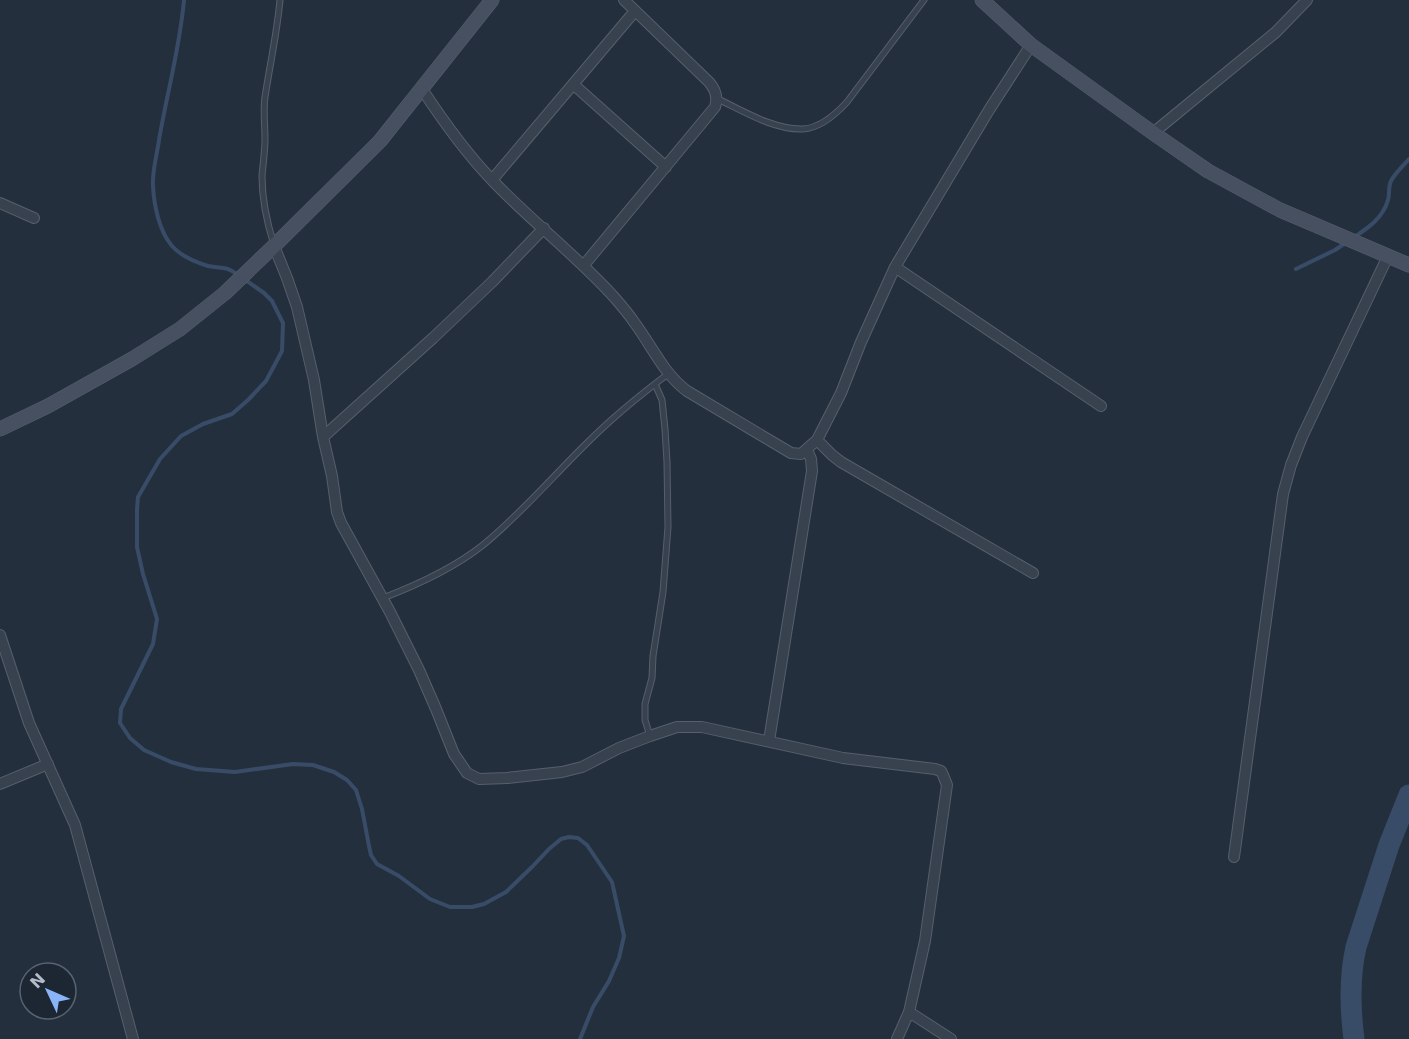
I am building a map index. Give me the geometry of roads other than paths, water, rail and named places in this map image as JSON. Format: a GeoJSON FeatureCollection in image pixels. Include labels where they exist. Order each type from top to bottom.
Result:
{"type":"FeatureCollection","features":[{"type":"Feature","properties":{"kind":"street"},"geometry":{"type":"LineString","coordinates":[[0,429],[48,406],[132,359],[180,329],[225,293],[380,141],[492,0]]}},
{"type":"Feature","properties":{"kind":"street"},"geometry":{"type":"LineString","coordinates":[[584,265],[715,107],[717,99],[710,82],[624,0]]}},
{"type":"Feature","properties":{"kind":"street"},"geometry":{"type":"LineString","coordinates":[[982,0],[1031,45],[1208,171],[1280,210],[1409,265]]}},
{"type":"Feature","properties":{"kind":"street"},"geometry":{"type":"LineString","coordinates":[[1153,133],[1276,32],[1307,0]]}},
{"type":"Feature","properties":{"kind":"street"},"geometry":{"type":"LineString","coordinates":[[492,180],[635,11]]}},
{"type":"Feature","properties":{"kind":"street"},"geometry":{"type":"LineString","coordinates":[[422,89],[454,135],[492,180],[584,265],[616,300],[634,322],[668,374],[687,391],[791,453],[801,454],[817,440],[841,393],[895,267],[989,110],[1031,45]]}},
{"type":"Feature","properties":{"kind":"street"},"geometry":{"type":"LineString","coordinates":[[573,84],[666,166]]}},
{"type":"Feature","properties":{"kind":"street"},"geometry":{"type":"LineString","coordinates":[[0,203],[34,218]]}},
{"type":"Feature","properties":{"kind":"street"},"geometry":{"type":"LineString","coordinates":[[323,437],[433,338],[544,228]]}},
{"type":"Feature","properties":{"kind":"street"},"geometry":{"type":"LineString","coordinates":[[274,246],[297,307],[314,380],[337,512],[341,523],[383,598],[419,670],[454,754],[467,774],[479,779],[562,772],[582,766],[650,735],[677,727],[702,727],[843,758],[941,771],[947,785],[925,941],[909,1012],[897,1039]]}},
{"type":"Feature","properties":{"kind":"street"},"geometry":{"type":"LineString","coordinates":[[1233,856],[1283,494],[1302,438],[1388,256]]}},
{"type":"Feature","properties":{"kind":"street"},"geometry":{"type":"LineString","coordinates":[[895,267],[1101,406]]}},
{"type":"Feature","properties":{"kind":"street"},"geometry":{"type":"LineString","coordinates":[[817,440],[841,462],[1032,573]]}},
{"type":"Feature","properties":{"kind":"street"},"geometry":{"type":"LineString","coordinates":[[769,741],[812,471],[811,459],[807,450]]}},
{"type":"Feature","properties":{"kind":"street"},"geometry":{"type":"LineString","coordinates":[[0,634],[29,723],[75,825],[132,1039]]}},
{"type":"Feature","properties":{"kind":"street"},"geometry":{"type":"LineString","coordinates":[[0,784],[48,764]]}},
{"type":"Feature","properties":{"kind":"street"},"geometry":{"type":"LineString","coordinates":[[909,1012],[951,1039]]}},
{"type":"Feature","properties":{"kind":"lane"},"geometry":{"type":"LineString","coordinates":[[274,246],[267,220],[262,177],[265,136],[264,99],[276,38],[280,0]]}},
{"type":"Feature","properties":{"kind":"lane"},"geometry":{"type":"LineString","coordinates":[[717,99],[776,125],[803,129],[819,123],[834,114],[847,102],[924,0]]}},
{"type":"Feature","properties":{"kind":"lane"},"geometry":{"type":"LineString","coordinates":[[383,598],[433,576],[483,545],[590,440],[668,374]]}},
{"type":"Feature","properties":{"kind":"lane"},"geometry":{"type":"LineString","coordinates":[[650,735],[645,720],[645,704],[652,678],[653,656],[662,602],[668,527],[665,429],[662,400],[655,384]]}},
{"type":"Feature","properties":{"kind":"waterway"},"geometry":{"type":"LineString","coordinates":[[184,0],[154,169],[153,186],[156,209],[167,240],[180,253],[198,263],[226,269],[238,275]]}},
{"type":"Feature","properties":{"kind":"waterway"},"geometry":{"type":"LineString","coordinates":[[1353,238],[1383,212],[1388,200],[1391,181],[1409,159]]}},
{"type":"Feature","properties":{"kind":"waterway"},"geometry":{"type":"LineString","coordinates":[[1296,269],[1347,242]]}},
{"type":"Feature","properties":{"kind":"waterway"},"geometry":{"type":"LineString","coordinates":[[244,279],[272,301],[283,323],[282,351],[266,381],[232,414],[203,424],[181,436],[160,459],[138,497],[137,547],[157,619],[153,644],[121,709],[120,723],[130,738],[144,750],[171,762],[196,769],[235,772],[293,764],[313,765],[334,772],[347,780],[356,790],[371,855],[377,864],[399,876],[430,899],[450,907],[472,907],[484,904],[506,892],[561,839],[578,838],[587,845],[612,882],[624,936],[619,958],[609,981],[593,1007],[580,1039]]}},
{"type":"Feature","properties":{"kind":"waterway"},"geometry":{"type":"LineString","coordinates":[[1354,1039],[1351,993],[1356,947],[1389,845],[1409,795]]}}]}
